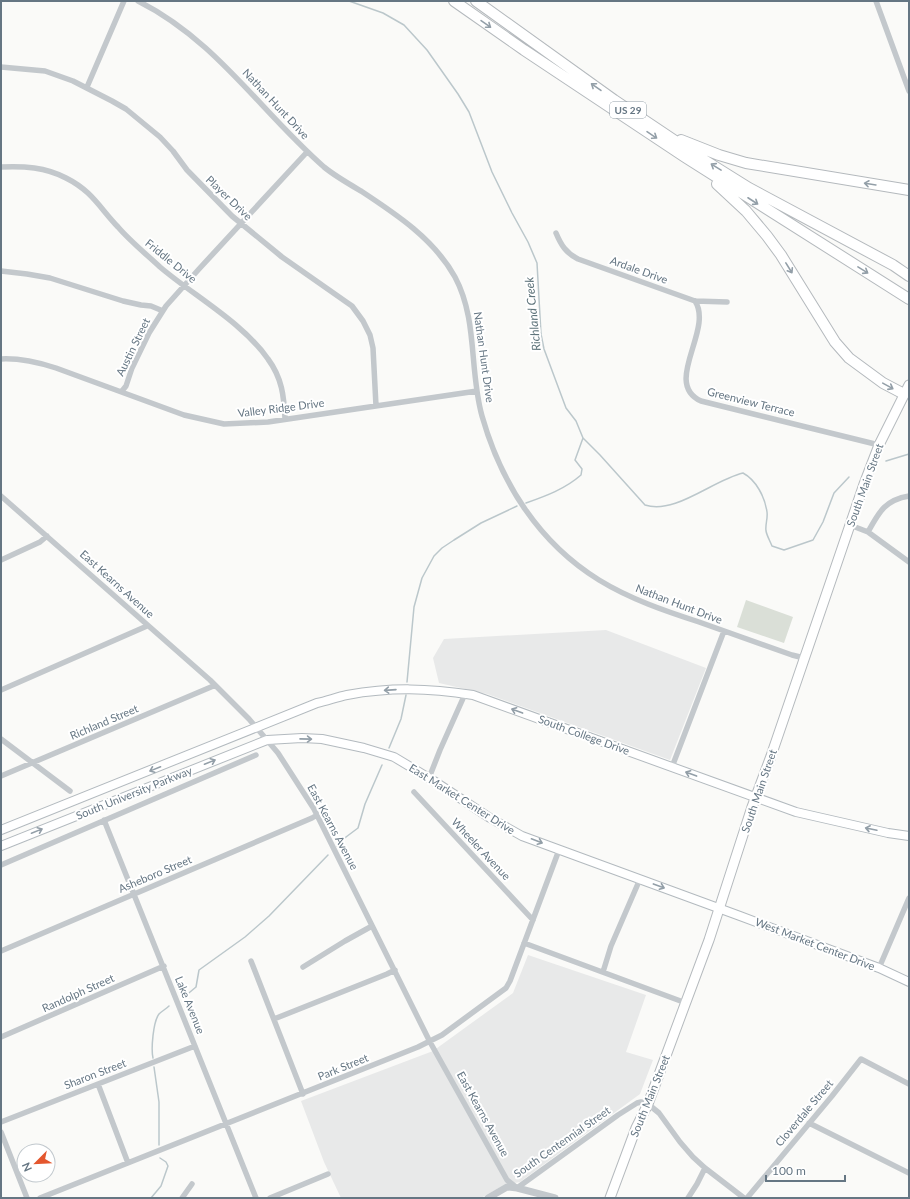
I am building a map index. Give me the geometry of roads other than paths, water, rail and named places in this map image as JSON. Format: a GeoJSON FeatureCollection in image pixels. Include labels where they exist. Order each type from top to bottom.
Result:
{"type":"FeatureCollection","features":[{"type":"Feature","properties":{"kind":"highway","name":"US 29"},"geometry":{"type":"LineString","coordinates":[[454,1],[524,50],[685,157],[909,299]]}},
{"type":"Feature","properties":{"kind":"highway","name":"US 29"},"geometry":{"type":"LineString","coordinates":[[476,1],[620,104],[692,152],[749,188],[893,265],[909,276]]}},
{"type":"Feature","properties":{"kind":"highway"},"geometry":{"type":"LineString","coordinates":[[662,132],[719,155],[746,163],[909,190]]}},
{"type":"Feature","properties":{"kind":"highway"},"geometry":{"type":"LineString","coordinates":[[685,157],[697,170],[713,180],[726,192],[767,236],[781,255],[835,342],[849,358],[883,383],[904,394]]}},
{"type":"Feature","properties":{"kind":"main road","name":"South Main Street"},"geometry":{"type":"LineString","coordinates":[[610,1198],[636,1128],[648,1104],[720,908],[756,797],[879,445],[909,385]]}},
{"type":"Feature","properties":{"kind":"main road","name":"South College Drive"},"geometry":{"type":"LineString","coordinates":[[256,727],[317,703],[345,695],[396,689],[456,691],[490,701],[800,813],[888,833],[909,836]]}},
{"type":"Feature","properties":{"kind":"main road","name":"South University Parkway"},"geometry":{"type":"LineString","coordinates":[[1,830],[256,727]]}},
{"type":"Feature","properties":{"kind":"main road","name":"East Market Center Drive"},"geometry":{"type":"LineString","coordinates":[[267,740],[302,738],[322,739],[364,748],[394,757],[490,818],[522,836],[720,908]]}},
{"type":"Feature","properties":{"kind":"main road","name":"South University Parkway"},"geometry":{"type":"LineString","coordinates":[[1,846],[267,740]]}},
{"type":"Feature","properties":{"kind":"main road","name":"West Market Center Drive"},"geometry":{"type":"LineString","coordinates":[[720,908],[879,968],[909,982]]}},
{"type":"Feature","properties":{"kind":"street"},"geometry":{"type":"LineString","coordinates":[[87,88],[124,1]]}},
{"type":"Feature","properties":{"kind":"street","name":"Nathan Hunt Drive"},"geometry":{"type":"LineString","coordinates":[[138,1],[172,20],[206,47],[248,88],[307,152],[327,170],[405,222],[435,250],[446,264],[459,286],[467,307],[471,330],[477,391],[487,432],[517,497],[537,526],[561,550],[584,570],[609,586],[641,601],[804,658]]}},
{"type":"Feature","properties":{"kind":"street"},"geometry":{"type":"LineString","coordinates":[[876,1],[909,91]]}},
{"type":"Feature","properties":{"kind":"street","name":"Player Drive"},"geometry":{"type":"LineString","coordinates":[[1,67],[45,72],[73,81],[126,109],[149,127],[173,151],[187,170],[232,216],[282,257],[352,306],[363,321],[373,348],[376,406]]}},
{"type":"Feature","properties":{"kind":"street","name":"Austin Street"},"geometry":{"type":"LineString","coordinates":[[122,392],[149,333],[163,311],[241,223],[307,152]]}},
{"type":"Feature","properties":{"kind":"street","name":"Friddle Drive"},"geometry":{"type":"LineString","coordinates":[[1,167],[20,166],[56,173],[80,187],[100,204],[117,227],[132,241],[161,267],[243,332],[261,349],[280,382],[284,394],[285,419]]}},
{"type":"Feature","properties":{"kind":"street","name":"Ardale Drive"},"geometry":{"type":"LineString","coordinates":[[556,233],[563,248],[573,256],[695,301],[727,302]]}},
{"type":"Feature","properties":{"kind":"street"},"geometry":{"type":"LineString","coordinates":[[1,271],[50,278],[163,311]]}},
{"type":"Feature","properties":{"kind":"street","name":"Greenview Terrace"},"geometry":{"type":"LineString","coordinates":[[695,301],[699,307],[699,322],[685,377],[688,389],[696,398],[701,401],[879,445]]}},
{"type":"Feature","properties":{"kind":"street","name":"Valley Ridge Drive"},"geometry":{"type":"LineString","coordinates":[[1,359],[35,362],[56,368],[184,414],[224,424],[253,424],[477,391]]}},
{"type":"Feature","properties":{"kind":"street","name":"East Kearns Avenue"},"geometry":{"type":"LineString","coordinates":[[1,496],[214,685],[256,727],[278,753],[317,815],[430,1042],[507,1180],[517,1188]]}},
{"type":"Feature","properties":{"kind":"street"},"geometry":{"type":"LineString","coordinates":[[868,532],[882,509],[889,502],[909,496]]}},
{"type":"Feature","properties":{"kind":"street"},"geometry":{"type":"LineString","coordinates":[[850,525],[868,532],[909,562]]}},
{"type":"Feature","properties":{"kind":"street"},"geometry":{"type":"LineString","coordinates":[[1,560],[40,542],[47,536]]}},
{"type":"Feature","properties":{"kind":"street"},"geometry":{"type":"LineString","coordinates":[[1,690],[147,626]]}},
{"type":"Feature","properties":{"kind":"street"},"geometry":{"type":"LineString","coordinates":[[672,767],[724,631]]}},
{"type":"Feature","properties":{"kind":"street","name":"Richland Street"},"geometry":{"type":"LineString","coordinates":[[1,776],[214,685]]}},
{"type":"Feature","properties":{"kind":"street"},"geometry":{"type":"LineString","coordinates":[[429,778],[464,694]]}},
{"type":"Feature","properties":{"kind":"street"},"geometry":{"type":"LineString","coordinates":[[1,739],[70,791]]}},
{"type":"Feature","properties":{"kind":"street"},"geometry":{"type":"LineString","coordinates":[[1,865],[256,755]]}},
{"type":"Feature","properties":{"kind":"street","name":"Wheeler Avenue"},"geometry":{"type":"LineString","coordinates":[[414,792],[532,920]]}},
{"type":"Feature","properties":{"kind":"street","name":"Asheboro Street"},"geometry":{"type":"LineString","coordinates":[[1,951],[317,815]]}},
{"type":"Feature","properties":{"kind":"street","name":"Lake Avenue"},"geometry":{"type":"LineString","coordinates":[[104,820],[256,1198]]}},
{"type":"Feature","properties":{"kind":"street","name":"Park Street"},"geometry":{"type":"LineString","coordinates":[[40,1198],[303,1094],[430,1042],[442,1035],[502,991],[510,981],[559,850]]}},
{"type":"Feature","properties":{"kind":"street"},"geometry":{"type":"LineString","coordinates":[[603,972],[611,946],[640,879]]}},
{"type":"Feature","properties":{"kind":"street"},"geometry":{"type":"LineString","coordinates":[[879,968],[909,898]]}},
{"type":"Feature","properties":{"kind":"street"},"geometry":{"type":"LineString","coordinates":[[303,967],[345,940],[372,926]]}},
{"type":"Feature","properties":{"kind":"street"},"geometry":{"type":"LineString","coordinates":[[524,943],[686,1003]]}},
{"type":"Feature","properties":{"kind":"street"},"geometry":{"type":"LineString","coordinates":[[251,961],[303,1094]]}},
{"type":"Feature","properties":{"kind":"street","name":"Randolph Street"},"geometry":{"type":"LineString","coordinates":[[1,1037],[164,966]]}},
{"type":"Feature","properties":{"kind":"street"},"geometry":{"type":"LineString","coordinates":[[274,1019],[395,970]]}},
{"type":"Feature","properties":{"kind":"street","name":"Sharon Street"},"geometry":{"type":"LineString","coordinates":[[1,1122],[195,1046]]}},
{"type":"Feature","properties":{"kind":"street","name":"Cloverdale Street"},"geometry":{"type":"LineString","coordinates":[[745,1198],[861,1059],[909,1084]]}},
{"type":"Feature","properties":{"kind":"street"},"geometry":{"type":"LineString","coordinates":[[98,1084],[128,1163]]}},
{"type":"Feature","properties":{"kind":"street","name":"South Centennial Street"},"geometry":{"type":"LineString","coordinates":[[488,1198],[506,1187],[517,1188],[637,1103],[648,1104]]}},
{"type":"Feature","properties":{"kind":"street"},"geometry":{"type":"LineString","coordinates":[[648,1104],[659,1113],[688,1152],[705,1168],[745,1198]]}},
{"type":"Feature","properties":{"kind":"street"},"geometry":{"type":"LineString","coordinates":[[809,1123],[909,1172]]}},
{"type":"Feature","properties":{"kind":"street"},"geometry":{"type":"LineString","coordinates":[[1,1132],[27,1198]]}},
{"type":"Feature","properties":{"kind":"street"},"geometry":{"type":"LineString","coordinates":[[688,1198],[705,1168]]}},
{"type":"Feature","properties":{"kind":"street"},"geometry":{"type":"LineString","coordinates":[[270,1198],[328,1174]]}},
{"type":"Feature","properties":{"kind":"street"},"geometry":{"type":"LineString","coordinates":[[182,1198],[192,1184]]}},
{"type":"Feature","properties":{"kind":"street"},"geometry":{"type":"LineString","coordinates":[[517,1188],[541,1197],[555,1198]]}},
{"type":"Feature","properties":{"kind":"waterway","name":"Richland Creek"},"geometry":{"type":"LineString","coordinates":[[349,1],[383,13],[404,25],[427,50],[469,112],[492,172],[528,242],[537,263],[541,334],[544,349],[566,408],[576,421],[583,438],[645,505],[657,507],[669,505],[681,501],[719,482],[743,473],[756,484],[766,506],[766,531],[772,546],[784,550],[813,540],[823,522],[834,493],[849,477]]}},
{"type":"Feature","properties":{"kind":"waterway"},"geometry":{"type":"LineString","coordinates":[[526,503],[562,488],[581,475],[582,469],[575,460],[583,438]]}},
{"type":"Feature","properties":{"kind":"waterway","name":"Richland Creek"},"geometry":{"type":"LineString","coordinates":[[886,461],[909,454]]}},
{"type":"Feature","properties":{"kind":"waterway"},"geometry":{"type":"LineString","coordinates":[[407,682],[414,607],[422,578],[434,556],[442,548],[481,523],[517,506]]}},
{"type":"Feature","properties":{"kind":"waterway"},"geometry":{"type":"LineString","coordinates":[[389,748],[401,719],[406,695]]}},
{"type":"Feature","properties":{"kind":"waterway"},"geometry":{"type":"LineString","coordinates":[[337,846],[358,828],[365,804],[382,765]]}},
{"type":"Feature","properties":{"kind":"waterway"},"geometry":{"type":"LineString","coordinates":[[184,997],[196,987],[199,970],[245,937],[269,916],[328,855]]}},
{"type":"Feature","properties":{"kind":"waterway"},"geometry":{"type":"LineString","coordinates":[[153,1058],[152,1042],[155,1023],[159,1014],[169,1006]]}},
{"type":"Feature","properties":{"kind":"waterway"},"geometry":{"type":"LineString","coordinates":[[154,1067],[159,1102],[159,1145]]}},
{"type":"Feature","properties":{"kind":"waterway"},"geometry":{"type":"LineString","coordinates":[[151,1198],[161,1186],[168,1166],[166,1162],[160,1158]]}}]}
